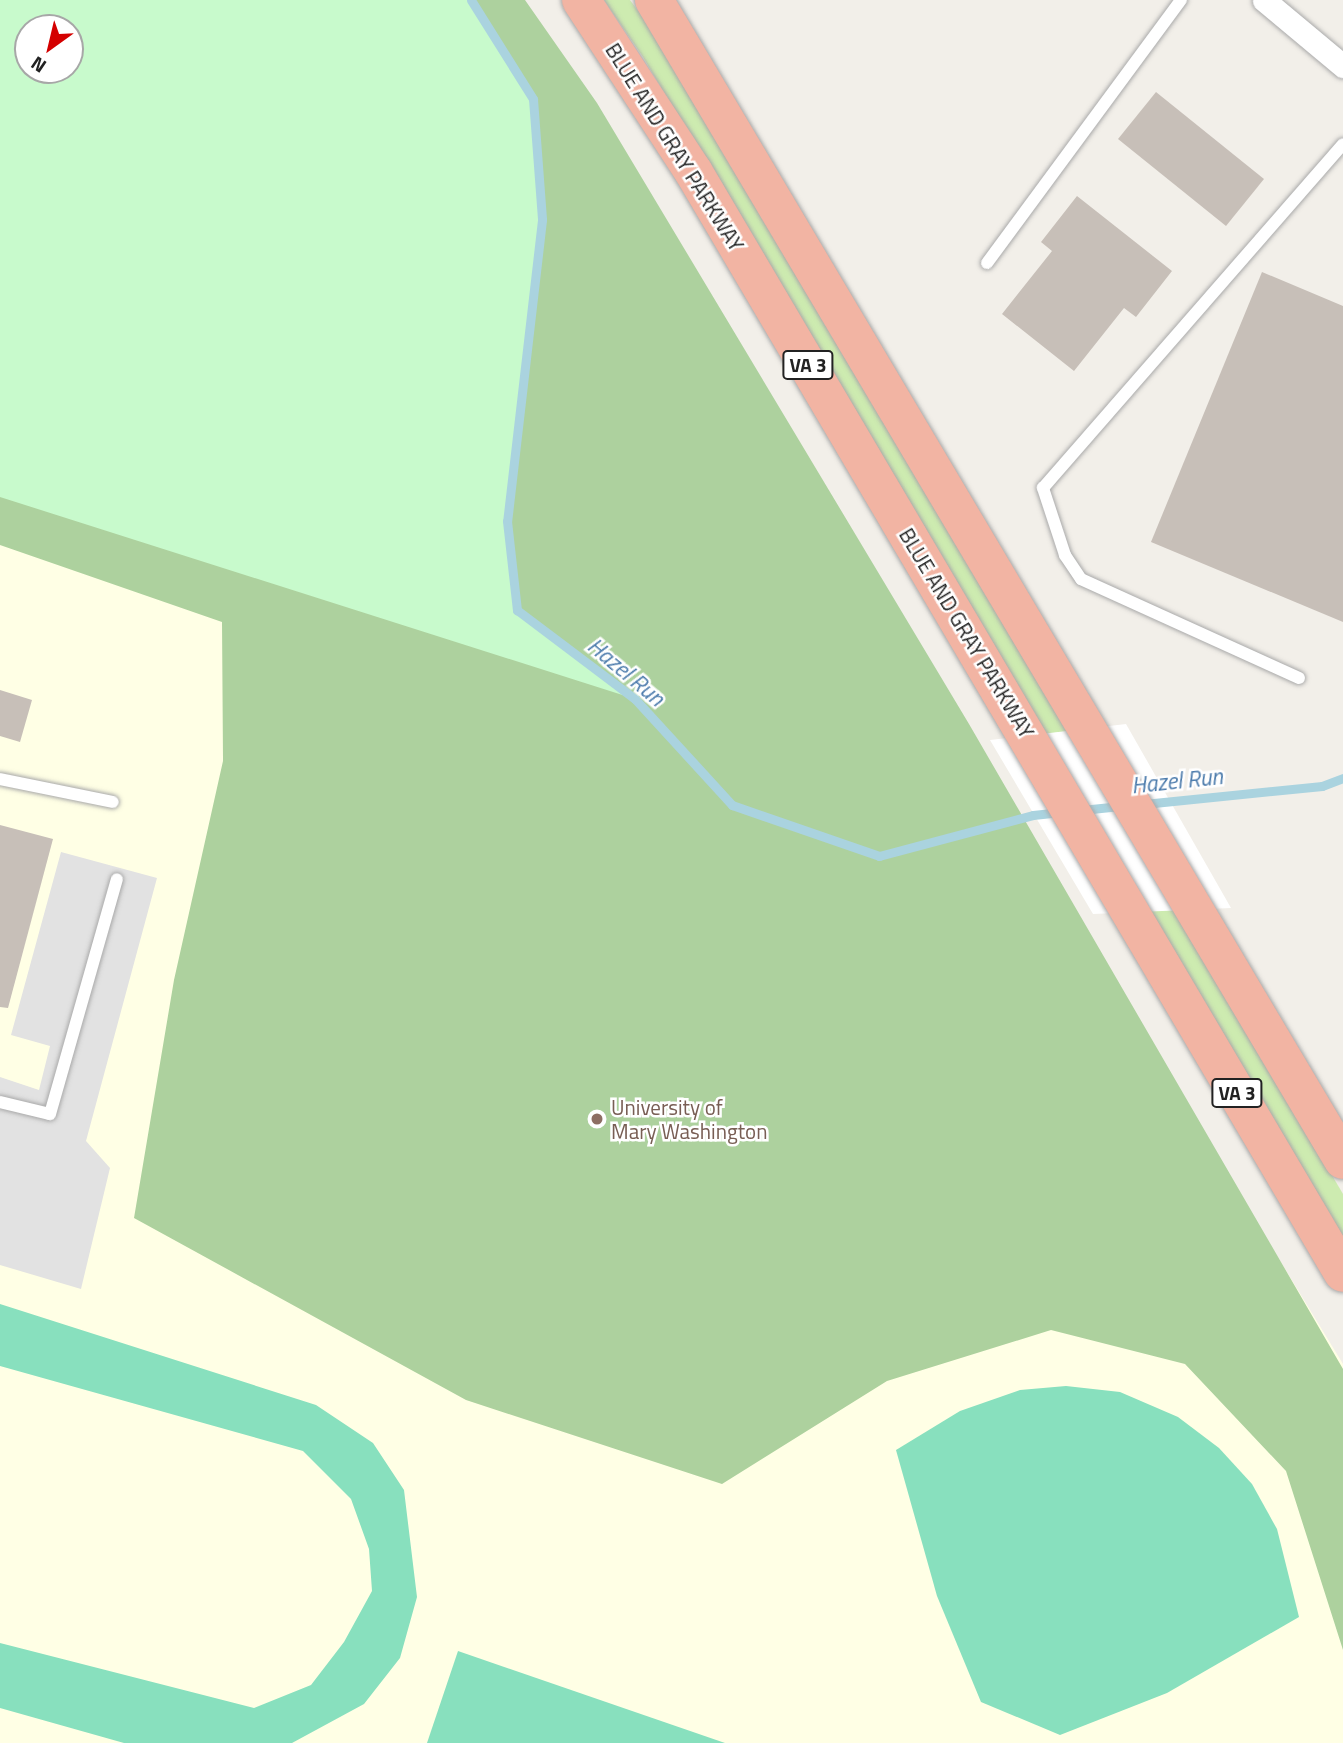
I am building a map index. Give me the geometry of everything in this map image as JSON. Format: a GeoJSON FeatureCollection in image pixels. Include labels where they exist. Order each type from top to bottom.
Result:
{"type":"FeatureCollection","features":[{"type":"Feature","properties":{"kind":"highway","name":"BLUE AND GRAY PARKWAY"},"geometry":{"type":"LineString","coordinates":[[581,0],[694,171],[1343,1273]]}},
{"type":"Feature","properties":{"kind":"highway","name":"VA 3"},"geometry":{"type":"LineString","coordinates":[[654,0],[1197,909],[1343,1160]]}},
{"type":"Feature","properties":{"kind":"street"},"geometry":{"type":"LineString","coordinates":[[1264,0],[1343,66]]}},
{"type":"Feature","properties":{"kind":"lane"},"geometry":{"type":"LineString","coordinates":[[987,263],[1181,0]]}},
{"type":"Feature","properties":{"kind":"lane"},"geometry":{"type":"LineString","coordinates":[[1299,678],[1081,579],[1065,555],[1043,488],[1343,144]]}},
{"type":"Feature","properties":{"kind":"lane"},"geometry":{"type":"LineString","coordinates":[[0,779],[113,803]]}},
{"type":"Feature","properties":{"kind":"lane"},"geometry":{"type":"LineString","coordinates":[[0,1102],[50,1114],[117,878]]}},
{"type":"Feature","properties":{"kind":"shaded area","name":"University of Mary Washington"},"geometry":{"type":"Polygon","coordinates":[[[0,497],[1044,874],[1343,1364],[1343,1743],[0,1743],[0,497]]]}},
{"type":"Feature","properties":{"kind":"shaded area"},"geometry":{"type":"Polygon","coordinates":[[[61,852],[157,878],[86,1141],[110,1168],[81,1289],[0,1265],[0,1077],[39,1090],[50,1046],[11,1035],[61,852]]]}},
{"type":"Feature","properties":{"kind":"green space"},"geometry":{"type":"Polygon","coordinates":[[[0,0],[525,0],[597,103],[969,724],[1343,1369],[1343,1650],[1286,1471],[1185,1364],[1051,1330],[887,1381],[722,1484],[466,1400],[134,1218],[174,980],[223,761],[222,622],[0,545],[0,0]]]}},
{"type":"Feature","properties":{"kind":"green space"},"geometry":{"type":"Polygon","coordinates":[[[0,0],[471,0],[533,99],[542,220],[507,521],[517,610],[635,699],[0,497],[0,0]]]}},
{"type":"Feature","properties":{"kind":"green space"},"geometry":{"type":"Polygon","coordinates":[[[604,0],[630,0],[644,19],[1069,731],[1045,734],[643,57],[604,0]]]}},
{"type":"Feature","properties":{"kind":"green space"},"geometry":{"type":"Polygon","coordinates":[[[1176,910],[1343,1194],[1343,1238],[1150,911],[1176,910]]]}},
{"type":"Feature","properties":{"kind":"green space"},"geometry":{"type":"Polygon","coordinates":[[[0,1304],[316,1405],[373,1443],[404,1490],[417,1597],[400,1658],[364,1704],[292,1743],[124,1743],[0,1708],[0,1643],[254,1708],[311,1685],[344,1642],[372,1591],[369,1549],[351,1499],[303,1451],[0,1366],[0,1304]]]}},
{"type":"Feature","properties":{"kind":"green space"},"geometry":{"type":"Polygon","coordinates":[[[1066,1386],[1120,1392],[1178,1417],[1219,1448],[1252,1484],[1277,1529],[1299,1617],[1167,1693],[1060,1735],[981,1702],[937,1596],[896,1450],[960,1411],[1020,1390],[1066,1386]]]}},
{"type":"Feature","properties":{"kind":"green space"},"geometry":{"type":"Polygon","coordinates":[[[458,1651],[725,1743],[427,1743],[458,1651]]]}},
{"type":"Feature","properties":{"kind":"pier"},"geometry":{"type":"Polygon","coordinates":[[[1126,724],[1231,908],[1093,914],[990,740],[1126,724]]]}},
{"type":"Feature","properties":{"kind":"building"},"geometry":{"type":"Polygon","coordinates":[[[1156,92],[1264,179],[1226,226],[1118,139],[1156,92]]]}},
{"type":"Feature","properties":{"kind":"building"},"geometry":{"type":"Polygon","coordinates":[[[1077,196],[1172,271],[1136,317],[1124,308],[1074,371],[1002,314],[1052,251],[1041,242],[1077,196]]]}},
{"type":"Feature","properties":{"kind":"building"},"geometry":{"type":"Polygon","coordinates":[[[1262,272],[1343,306],[1343,622],[1151,542],[1262,272]]]}},
{"type":"Feature","properties":{"kind":"building"},"geometry":{"type":"Polygon","coordinates":[[[0,690],[32,700],[20,742],[0,736],[0,690]]]}},
{"type":"Feature","properties":{"kind":"building"},"geometry":{"type":"Polygon","coordinates":[[[0,825],[53,839],[8,1008],[0,1007],[0,825]]]}},
{"type":"Feature","properties":{"kind":"waterway","name":"Hazel Run"},"geometry":{"type":"LineString","coordinates":[[471,0],[533,99],[542,220],[507,521],[517,610],[635,699],[732,805],[879,856],[1033,815],[1061,812]]}},
{"type":"Feature","properties":{"kind":"waterway","name":"Hazel Run"},"geometry":{"type":"LineString","coordinates":[[1144,804],[1322,786],[1343,778]]}},
{"type":"Feature","properties":{"kind":"waterway","name":"Hazel Run"},"geometry":{"type":"LineString","coordinates":[[1082,810],[1120,806]]}},
{"type":"Feature","properties":{"kind":"place","name":"University of Mary Washington"},"geometry":{"type":"Point","coordinates":[597,1119]}}]}
